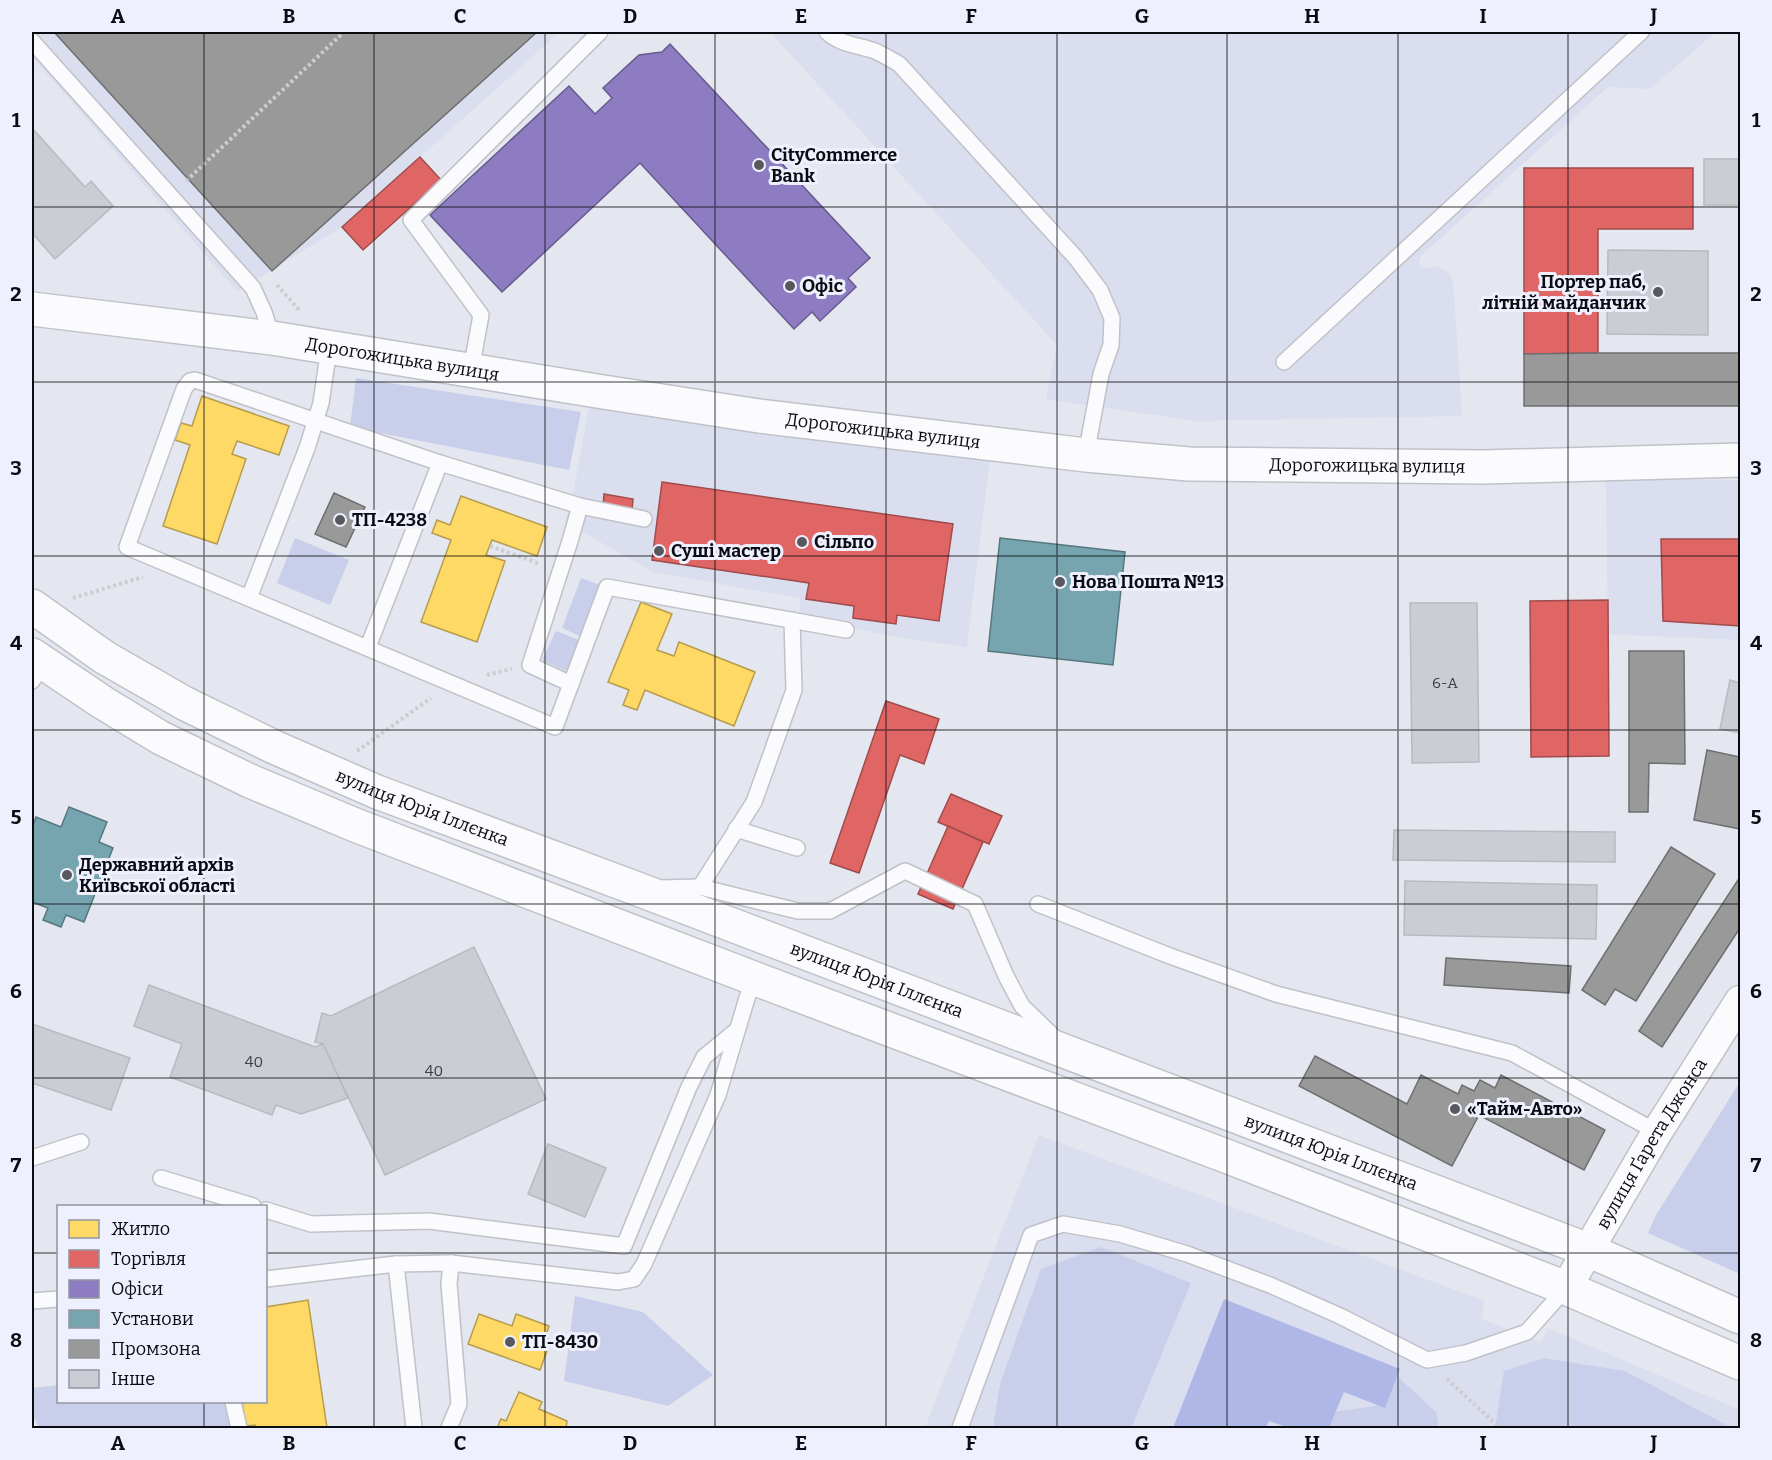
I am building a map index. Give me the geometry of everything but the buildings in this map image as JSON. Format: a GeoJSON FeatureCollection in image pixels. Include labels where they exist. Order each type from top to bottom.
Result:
{"type":"FeatureCollection","features":[{"type":"Feature","properties":{"kind":"main road","name":"Дорогожицька вулиця"},"geometry":{"type":"LineString","coordinates":[[32,309],[272,338],[759,416],[1086,455],[1190,464],[1484,467],[1740,460]]}},
{"type":"Feature","properties":{"kind":"main road","name":"вулиця Юрія Іллєнка"},"geometry":{"type":"LineString","coordinates":[[32,606],[104,657],[184,704],[377,792],[636,888],[1588,1250],[1740,1317]]}},
{"type":"Feature","properties":{"kind":"main road"},"geometry":{"type":"LineString","coordinates":[[36,666],[161,738],[250,781],[355,825],[1226,1156],[1566,1288],[1740,1363]]}},
{"type":"Feature","properties":{"kind":"street","name":"вулиця Ґарета Джонса"},"geometry":{"type":"LineString","coordinates":[[1566,1288],[1657,1132],[1740,1001]]}},
{"type":"Feature","properties":{"kind":"lane"},"geometry":{"type":"LineString","coordinates":[[471,370],[481,315],[411,220],[600,32]]}},
{"type":"Feature","properties":{"kind":"lane"},"geometry":{"type":"LineString","coordinates":[[827,32],[851,45],[873,50],[899,64],[1076,258],[1100,290],[1112,318],[1111,345],[1101,374],[1086,455]]}},
{"type":"Feature","properties":{"kind":"lane"},"geometry":{"type":"LineString","coordinates":[[1284,362],[1641,32]]}},
{"type":"Feature","properties":{"kind":"lane"},"geometry":{"type":"LineString","coordinates":[[32,41],[253,288],[272,338]]}},
{"type":"Feature","properties":{"kind":"lane"},"geometry":{"type":"LineString","coordinates":[[249,598],[307,448],[321,403],[329,348]]}},
{"type":"Feature","properties":{"kind":"lane"},"geometry":{"type":"LineString","coordinates":[[644,519],[580,506],[315,422],[200,381],[190,381],[186,384],[127,548],[555,727],[607,587],[846,630]]}},
{"type":"Feature","properties":{"kind":"lane"},"geometry":{"type":"LineString","coordinates":[[368,647],[440,463]]}},
{"type":"Feature","properties":{"kind":"lane"},"geometry":{"type":"LineString","coordinates":[[571,684],[530,665],[580,506]]}},
{"type":"Feature","properties":{"kind":"lane"},"geometry":{"type":"LineString","coordinates":[[700,887],[754,802],[794,690],[792,620]]}},
{"type":"Feature","properties":{"kind":"lane"},"geometry":{"type":"LineString","coordinates":[[736,829],[797,848]]}},
{"type":"Feature","properties":{"kind":"lane"},"geometry":{"type":"LineString","coordinates":[[636,888],[700,887],[798,911],[830,911],[905,871],[975,904],[1006,976],[1022,1006],[1073,1055]]}},
{"type":"Feature","properties":{"kind":"lane"},"geometry":{"type":"LineString","coordinates":[[1038,904],[1275,994],[1512,1053],[1657,1132]]}},
{"type":"Feature","properties":{"kind":"lane"},"geometry":{"type":"LineString","coordinates":[[267,1279],[396,1264],[451,1263],[618,1282],[634,1279],[644,1264],[718,1095],[753,978]]}},
{"type":"Feature","properties":{"kind":"lane"},"geometry":{"type":"LineString","coordinates":[[267,1210],[311,1224],[429,1221],[624,1246],[689,1087],[704,1057],[738,1030]]}},
{"type":"Feature","properties":{"kind":"lane"},"geometry":{"type":"LineString","coordinates":[[32,1158],[81,1142]]}},
{"type":"Feature","properties":{"kind":"lane"},"geometry":{"type":"LineString","coordinates":[[161,1178],[250,1205]]}},
{"type":"Feature","properties":{"kind":"lane"},"geometry":{"type":"LineString","coordinates":[[960,1428],[1031,1235],[1063,1224],[1120,1234],[1187,1254],[1270,1285],[1340,1316],[1427,1360],[1466,1353],[1527,1332],[1566,1288]]}},
{"type":"Feature","properties":{"kind":"lane"},"geometry":{"type":"LineString","coordinates":[[449,1428],[459,1404],[449,1284],[451,1263]]}},
{"type":"Feature","properties":{"kind":"lane"},"geometry":{"type":"LineString","coordinates":[[396,1264],[414,1428]]}},
{"type":"Feature","properties":{"kind":"lane"},"geometry":{"type":"LineString","coordinates":[[32,1301],[57,1299]]}},
{"type":"Feature","properties":{"kind":"lane"},"geometry":{"type":"LineString","coordinates":[[233,1403],[239,1428]]}},
{"type":"Feature","properties":{"kind":"path"},"geometry":{"type":"LineString","coordinates":[[186,181],[344,32]]}},
{"type":"Feature","properties":{"kind":"path"},"geometry":{"type":"LineString","coordinates":[[276,284],[307,318]]}},
{"type":"Feature","properties":{"kind":"path"},"geometry":{"type":"LineString","coordinates":[[490,546],[561,571]]}},
{"type":"Feature","properties":{"kind":"path"},"geometry":{"type":"LineString","coordinates":[[64,601],[175,567]]}},
{"type":"Feature","properties":{"kind":"path"},"geometry":{"type":"LineString","coordinates":[[1427,1360],[1500,1428]]}},
{"type":"Feature","properties":{"kind":"shaded area"},"geometry":{"type":"Polygon","coordinates":[[[32,32],[560,32],[342,227],[237,291],[32,57],[32,32]]]}},
{"type":"Feature","properties":{"kind":"shaded area"},"geometry":{"type":"Polygon","coordinates":[[[770,32],[1716,32],[1650,89],[1608,87],[1421,256],[1419,264],[1423,268],[1439,267],[1448,272],[1453,280],[1462,416],[1195,421],[1046,399],[1057,345],[770,32]]]}},
{"type":"Feature","properties":{"kind":"shaded area"},"geometry":{"type":"Polygon","coordinates":[[[356,378],[581,412],[569,470],[350,427],[356,378]]]}},
{"type":"Feature","properties":{"kind":"shaded area"},"geometry":{"type":"Polygon","coordinates":[[[591,396],[990,457],[967,647],[900,638],[799,616],[800,598],[653,572],[565,522],[573,495],[591,396]]]}},
{"type":"Feature","properties":{"kind":"shaded area"},"geometry":{"type":"Polygon","coordinates":[[[1606,479],[1740,480],[1740,640],[1608,634],[1606,479]]]}},
{"type":"Feature","properties":{"kind":"shaded area"},"geometry":{"type":"Polygon","coordinates":[[[295,538],[349,560],[330,605],[277,583],[295,538]]]}},
{"type":"Feature","properties":{"kind":"shaded area"},"geometry":{"type":"Polygon","coordinates":[[[581,578],[603,586],[582,637],[562,628],[581,578]]]}},
{"type":"Feature","properties":{"kind":"shaded area"},"geometry":{"type":"Polygon","coordinates":[[[556,631],[581,641],[566,671],[542,660],[556,631]]]}},
{"type":"Feature","properties":{"kind":"shaded area"},"geometry":{"type":"Polygon","coordinates":[[[1740,1082],[1740,1274],[1648,1233],[1656,1215],[1740,1082]]]}},
{"type":"Feature","properties":{"kind":"shaded area"},"geometry":{"type":"Polygon","coordinates":[[[1039,1135],[1485,1301],[1481,1319],[1541,1342],[1548,1328],[1740,1410],[1740,1428],[925,1428],[1039,1135]]]}},
{"type":"Feature","properties":{"kind":"shaded area"},"geometry":{"type":"Polygon","coordinates":[[[1101,1247],[1191,1283],[1132,1426],[1136,1428],[993,1428],[1000,1384],[1041,1269],[1101,1247]]]}},
{"type":"Feature","properties":{"kind":"shaded area"},"geometry":{"type":"Polygon","coordinates":[[[575,1296],[643,1312],[713,1375],[668,1406],[564,1381],[575,1296]]]}},
{"type":"Feature","properties":{"kind":"shaded area"},"geometry":{"type":"Polygon","coordinates":[[[1544,1358],[1625,1371],[1732,1428],[1495,1428],[1504,1371],[1544,1358]]]}},
{"type":"Feature","properties":{"kind":"shaded area"},"geometry":{"type":"Polygon","coordinates":[[[1397,1376],[1436,1412],[1439,1428],[1315,1428],[1333,1412],[1375,1406],[1397,1376]]]}},
{"type":"Feature","properties":{"kind":"shaded area"},"geometry":{"type":"Polygon","coordinates":[[[57,1385],[57,1403],[225,1403],[231,1428],[39,1428],[32,1414],[32,1388],[57,1385]]]}},
{"type":"Feature","properties":{"kind":"water"},"geometry":{"type":"Polygon","coordinates":[[[1224,1299],[1400,1369],[1385,1408],[1344,1392],[1329,1428],[1289,1428],[1269,1421],[1266,1428],[1173,1428],[1224,1299]]]}},
{"type":"Feature","properties":{"kind":"place","name":"CityCommerce Bank"},"geometry":{"type":"Point","coordinates":[759,165]}},
{"type":"Feature","properties":{"kind":"place","name":"Офіс"},"geometry":{"type":"Point","coordinates":[790,286]}},
{"type":"Feature","properties":{"kind":"place","name":"Портер паб, літній майданчик"},"geometry":{"type":"Point","coordinates":[1658,292]}},
{"type":"Feature","properties":{"kind":"place","name":"ТП-4238"},"geometry":{"type":"Point","coordinates":[340,520]}},
{"type":"Feature","properties":{"kind":"place","name":"Сільпо"},"geometry":{"type":"Point","coordinates":[802,542]}},
{"type":"Feature","properties":{"kind":"place","name":"Суші мастер"},"geometry":{"type":"Point","coordinates":[659,551]}},
{"type":"Feature","properties":{"kind":"place","name":"Нова Пошта №13"},"geometry":{"type":"Point","coordinates":[1060,582]}},
{"type":"Feature","properties":{"kind":"place","name":"Державний архів Київської області"},"geometry":{"type":"Point","coordinates":[67,875]}},
{"type":"Feature","properties":{"kind":"place","name":"«Тайм-Авто»"},"geometry":{"type":"Point","coordinates":[1455,1109]}},
{"type":"Feature","properties":{"kind":"place","name":"ТП-8430"},"geometry":{"type":"Point","coordinates":[510,1342]}}]}
